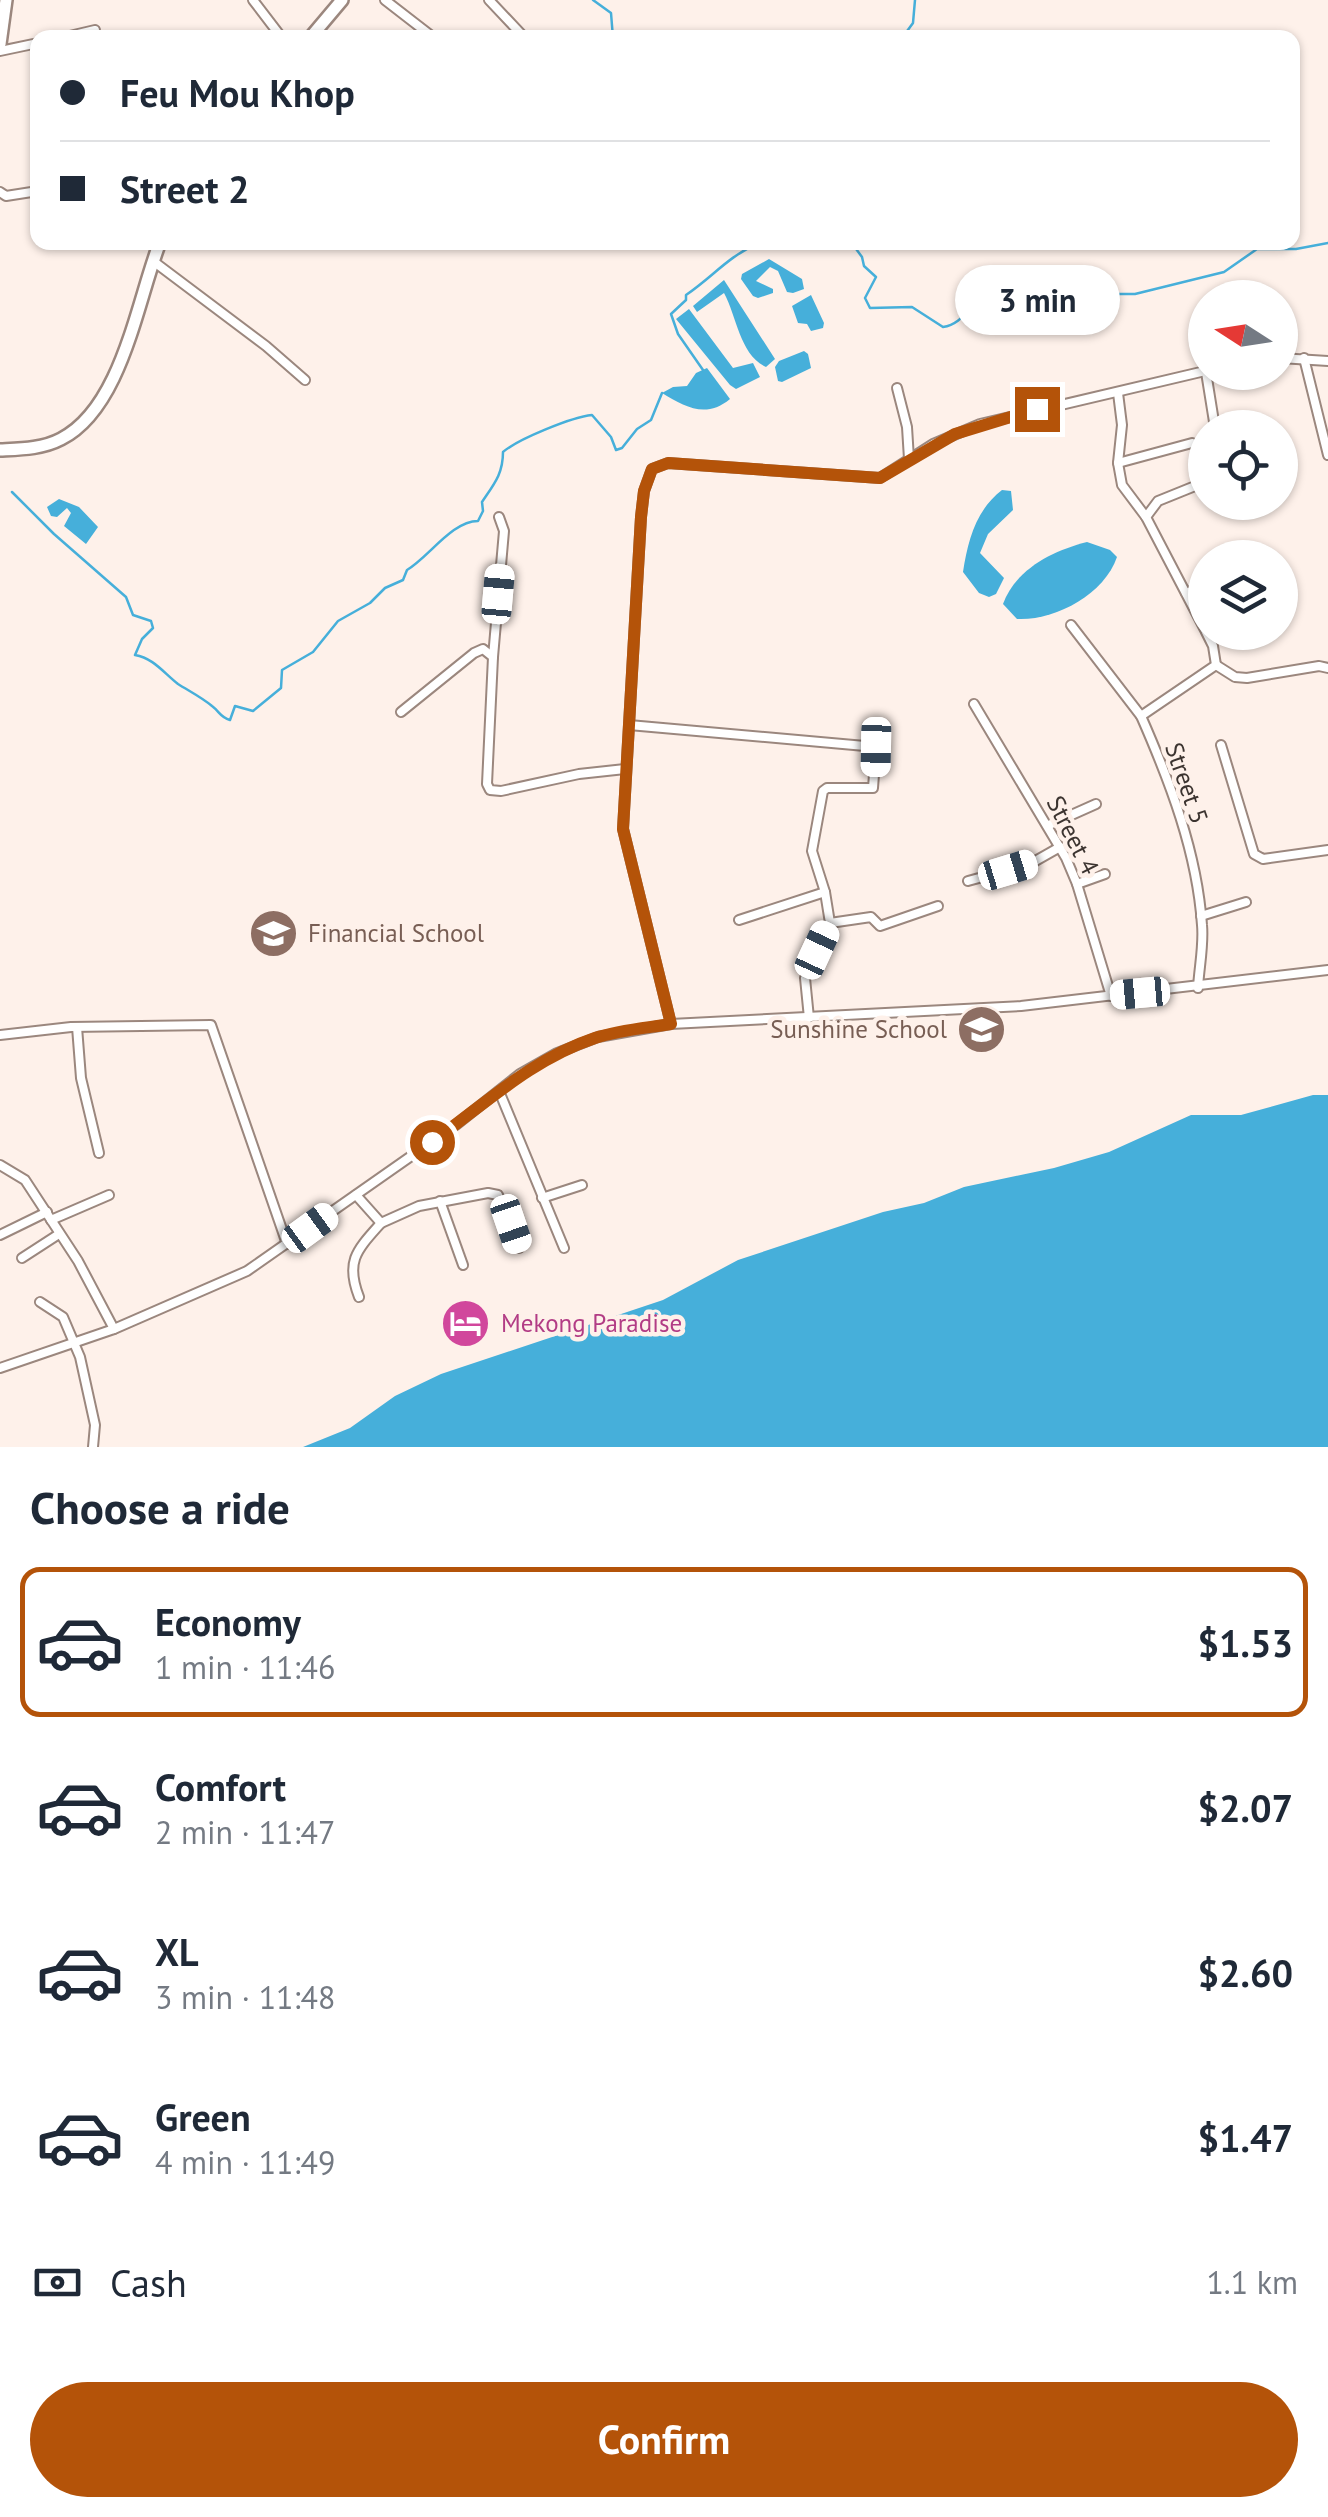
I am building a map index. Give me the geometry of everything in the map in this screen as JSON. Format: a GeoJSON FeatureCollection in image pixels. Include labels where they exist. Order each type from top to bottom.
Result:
{"type":"FeatureCollection","features":[{"type":"Feature","properties":{"kind":"street"},"geometry":{"type":"LineString","coordinates":[[0,44],[6,0]]}},
{"type":"Feature","properties":{"kind":"street"},"geometry":{"type":"LineString","coordinates":[[253,0],[276,30]]}},
{"type":"Feature","properties":{"kind":"street"},"geometry":{"type":"LineString","coordinates":[[317,30],[342,0]]}},
{"type":"Feature","properties":{"kind":"street"},"geometry":{"type":"LineString","coordinates":[[385,0],[424,30]]}},
{"type":"Feature","properties":{"kind":"street"},"geometry":{"type":"LineString","coordinates":[[489,0],[518,30]]}},
{"type":"Feature","properties":{"kind":"street"},"geometry":{"type":"LineString","coordinates":[[0,52],[30,45]]}},
{"type":"Feature","properties":{"kind":"street"},"geometry":{"type":"LineString","coordinates":[[0,192],[6,196],[30,193]]}},
{"type":"Feature","properties":{"kind":"street"},"geometry":{"type":"LineString","coordinates":[[0,450],[60,440],[93,411],[118,366],[157,250]]}},
{"type":"Feature","properties":{"kind":"street"},"geometry":{"type":"LineString","coordinates":[[153,261],[305,380]]}},
{"type":"Feature","properties":{"kind":"street"},"geometry":{"type":"LineString","coordinates":[[1298,358],[1328,361]]}},
{"type":"Feature","properties":{"kind":"street"},"geometry":{"type":"LineString","coordinates":[[1304,358],[1328,455]]}},
{"type":"Feature","properties":{"kind":"street"},"geometry":{"type":"LineString","coordinates":[[671,1024],[626,848],[622,809],[641,517],[652,469],[668,463],[880,478],[955,434],[980,424],[1188,376]]}},
{"type":"Feature","properties":{"kind":"street"},"geometry":{"type":"LineString","coordinates":[[897,388],[907,427],[909,459]]}},
{"type":"Feature","properties":{"kind":"street"},"geometry":{"type":"LineString","coordinates":[[1118,393],[1122,425],[1118,463],[1122,485],[1146,517],[1188,597]]}},
{"type":"Feature","properties":{"kind":"street"},"geometry":{"type":"LineString","coordinates":[[1118,463],[1188,444]]}},
{"type":"Feature","properties":{"kind":"street"},"geometry":{"type":"LineString","coordinates":[[1146,517],[1158,501],[1188,489]]}},
{"type":"Feature","properties":{"kind":"street"},"geometry":{"type":"LineString","coordinates":[[498,518],[504,532],[493,657],[490,790],[625,769]]}},
{"type":"Feature","properties":{"kind":"street"},"geometry":{"type":"LineString","coordinates":[[1071,625],[1141,716]]}},
{"type":"Feature","properties":{"kind":"street"},"geometry":{"type":"LineString","coordinates":[[402,712],[474,652],[483,650],[493,657]]}},
{"type":"Feature","properties":{"kind":"street"},"geometry":{"type":"LineString","coordinates":[[1214,650],[1216,665],[1235,677],[1328,668]]}},
{"type":"Feature","properties":{"kind":"street","name":"Street 5"},"geometry":{"type":"LineString","coordinates":[[1198,988],[1201,916],[1172,789],[1141,716],[1216,665]]}},
{"type":"Feature","properties":{"kind":"street","name":"Street 4"},"geometry":{"type":"LineString","coordinates":[[974,704],[1060,847],[1077,884],[1110,996]]}},
{"type":"Feature","properties":{"kind":"street"},"geometry":{"type":"LineString","coordinates":[[629,725],[876,747],[873,788],[827,788],[824,792],[812,851],[830,923],[805,978],[808,1018]]}},
{"type":"Feature","properties":{"kind":"street"},"geometry":{"type":"LineString","coordinates":[[1221,745],[1254,854],[1263,859],[1328,850]]}},
{"type":"Feature","properties":{"kind":"street"},"geometry":{"type":"LineString","coordinates":[[1048,825],[1096,804]]}},
{"type":"Feature","properties":{"kind":"street"},"geometry":{"type":"LineString","coordinates":[[968,882],[1030,864],[1060,847]]}},
{"type":"Feature","properties":{"kind":"street"},"geometry":{"type":"LineString","coordinates":[[1077,884],[1105,874]]}},
{"type":"Feature","properties":{"kind":"street"},"geometry":{"type":"LineString","coordinates":[[739,920],[825,892]]}},
{"type":"Feature","properties":{"kind":"street"},"geometry":{"type":"LineString","coordinates":[[1201,916],[1246,902]]}},
{"type":"Feature","properties":{"kind":"street"},"geometry":{"type":"LineString","coordinates":[[830,923],[871,917],[880,926],[938,906]]}},
{"type":"Feature","properties":{"kind":"street"},"geometry":{"type":"LineString","coordinates":[[0,1368],[114,1329],[246,1271],[520,1074],[557,1053],[598,1037],[671,1024],[1020,1006],[1328,970]]}},
{"type":"Feature","properties":{"kind":"street"},"geometry":{"type":"LineString","coordinates":[[0,1034],[77,1027],[212,1026],[287,1244]]}},
{"type":"Feature","properties":{"kind":"street"},"geometry":{"type":"LineString","coordinates":[[77,1027],[81,1078],[100,1154]]}},
{"type":"Feature","properties":{"kind":"street"},"geometry":{"type":"LineString","coordinates":[[499,1091],[564,1248]]}},
{"type":"Feature","properties":{"kind":"street"},"geometry":{"type":"LineString","coordinates":[[0,1165],[25,1180],[78,1261],[114,1329]]}},
{"type":"Feature","properties":{"kind":"street"},"geometry":{"type":"LineString","coordinates":[[542,1198],[582,1185]]}},
{"type":"Feature","properties":{"kind":"street"},"geometry":{"type":"LineString","coordinates":[[359,1297],[353,1282],[354,1257],[381,1223],[398,1213],[488,1193],[498,1195],[519,1248]]}},
{"type":"Feature","properties":{"kind":"street"},"geometry":{"type":"LineString","coordinates":[[0,1235],[109,1195]]}},
{"type":"Feature","properties":{"kind":"street"},"geometry":{"type":"LineString","coordinates":[[356,1195],[381,1223]]}},
{"type":"Feature","properties":{"kind":"street"},"geometry":{"type":"LineString","coordinates":[[440,1202],[463,1265]]}},
{"type":"Feature","properties":{"kind":"street"},"geometry":{"type":"LineString","coordinates":[[22,1258],[59,1234]]}},
{"type":"Feature","properties":{"kind":"street"},"geometry":{"type":"LineString","coordinates":[[40,1302],[63,1317],[89,1393],[93,1447]]}},
{"type":"Feature","properties":{"kind":"water"},"geometry":{"type":"Polygon","coordinates":[[[769,259],[802,279],[804,289],[787,292],[778,271],[770,267],[756,281],[773,289],[773,293],[753,296],[741,279],[742,274],[769,259]]]}},
{"type":"Feature","properties":{"kind":"water"},"geometry":{"type":"Polygon","coordinates":[[[724,280],[775,359],[766,367],[750,354],[724,293],[697,312],[693,306],[724,280]]]}},
{"type":"Feature","properties":{"kind":"water"},"geometry":{"type":"Polygon","coordinates":[[[811,295],[824,323],[823,328],[811,331],[807,324],[798,323],[792,306],[811,295]]]}},
{"type":"Feature","properties":{"kind":"water"},"geometry":{"type":"Polygon","coordinates":[[[689,309],[733,368],[753,363],[760,377],[736,389],[730,385],[676,319],[689,309]]]}},
{"type":"Feature","properties":{"kind":"water"},"geometry":{"type":"Polygon","coordinates":[[[804,351],[811,368],[778,381],[775,367],[779,361],[804,351]]]}},
{"type":"Feature","properties":{"kind":"water"},"geometry":{"type":"Polygon","coordinates":[[[707,368],[730,399],[721,405],[696,409],[662,393],[687,386],[696,373],[707,368]]]}},
{"type":"Feature","properties":{"kind":"water"},"geometry":{"type":"Polygon","coordinates":[[[1002,490],[1011,491],[1013,510],[988,534],[980,553],[1004,578],[996,594],[989,597],[979,593],[963,572],[975,526],[1002,490]]]}},
{"type":"Feature","properties":{"kind":"water"},"geometry":{"type":"Polygon","coordinates":[[[59,499],[79,507],[98,527],[86,544],[64,526],[71,513],[67,508],[57,517],[51,516],[47,507],[59,499]]]}},
{"type":"Feature","properties":{"kind":"water"},"geometry":{"type":"Polygon","coordinates":[[[1087,542],[1110,550],[1117,557],[1089,594],[1061,610],[1031,618],[1017,619],[1003,604],[1026,571],[1061,551],[1087,542]]]}},
{"type":"Feature","properties":{"kind":"water"},"geometry":{"type":"Polygon","coordinates":[[[1313,1095],[1328,1095],[1328,1447],[303,1447],[350,1428],[395,1396],[441,1374],[663,1300],[738,1260],[964,1187],[1109,1152],[1191,1115],[1241,1115],[1313,1095]]]}},
{"type":"Feature","properties":{"kind":"waterway"},"geometry":{"type":"LineString","coordinates":[[593,0],[611,13],[612,30]]}},
{"type":"Feature","properties":{"kind":"waterway"},"geometry":{"type":"LineString","coordinates":[[908,30],[913,23],[915,0]]}},
{"type":"Feature","properties":{"kind":"waterway"},"geometry":{"type":"LineString","coordinates":[[1300,248],[1328,243]]}},
{"type":"Feature","properties":{"kind":"waterway"},"geometry":{"type":"LineString","coordinates":[[703,370],[678,334],[671,314],[686,300],[686,295],[745,250]]}},
{"type":"Feature","properties":{"kind":"waterway"},"geometry":{"type":"LineString","coordinates":[[857,250],[864,266],[876,277],[865,298],[870,308],[912,307],[943,327],[956,322],[984,296],[1004,301],[1031,282],[1059,278],[1118,294],[1135,294],[1224,272],[1256,250]]}},
{"type":"Feature","properties":{"kind":"waterway"},"geometry":{"type":"LineString","coordinates":[[12,492],[126,597],[133,615],[151,621],[153,628],[142,639],[135,655],[153,662],[230,720],[235,706],[253,711],[281,688],[282,670],[313,652],[338,621],[403,580],[407,570],[450,533],[478,521],[482,502],[500,473],[503,452],[546,429],[592,415],[611,437],[616,450],[622,448],[637,429],[651,420],[662,393]]}},
{"type":"Feature","properties":{"kind":"place","name":"Financial School"},"geometry":{"type":"Point","coordinates":[273,933]}},
{"type":"Feature","properties":{"kind":"place","name":"Sunshine School"},"geometry":{"type":"Point","coordinates":[982,1029]}},
{"type":"Feature","properties":{"kind":"place","name":"Mekong Paradise"},"geometry":{"type":"Point","coordinates":[466,1323]}},
{"type":"Feature","properties":{"kind":"route"},"geometry":{"type":"LineString","coordinates":[[432,1142],[520,1074],[557,1053],[598,1037],[671,1024],[626,848],[622,809],[641,517],[652,469],[668,463],[880,478],[955,434],[1037,409]]}}]}
